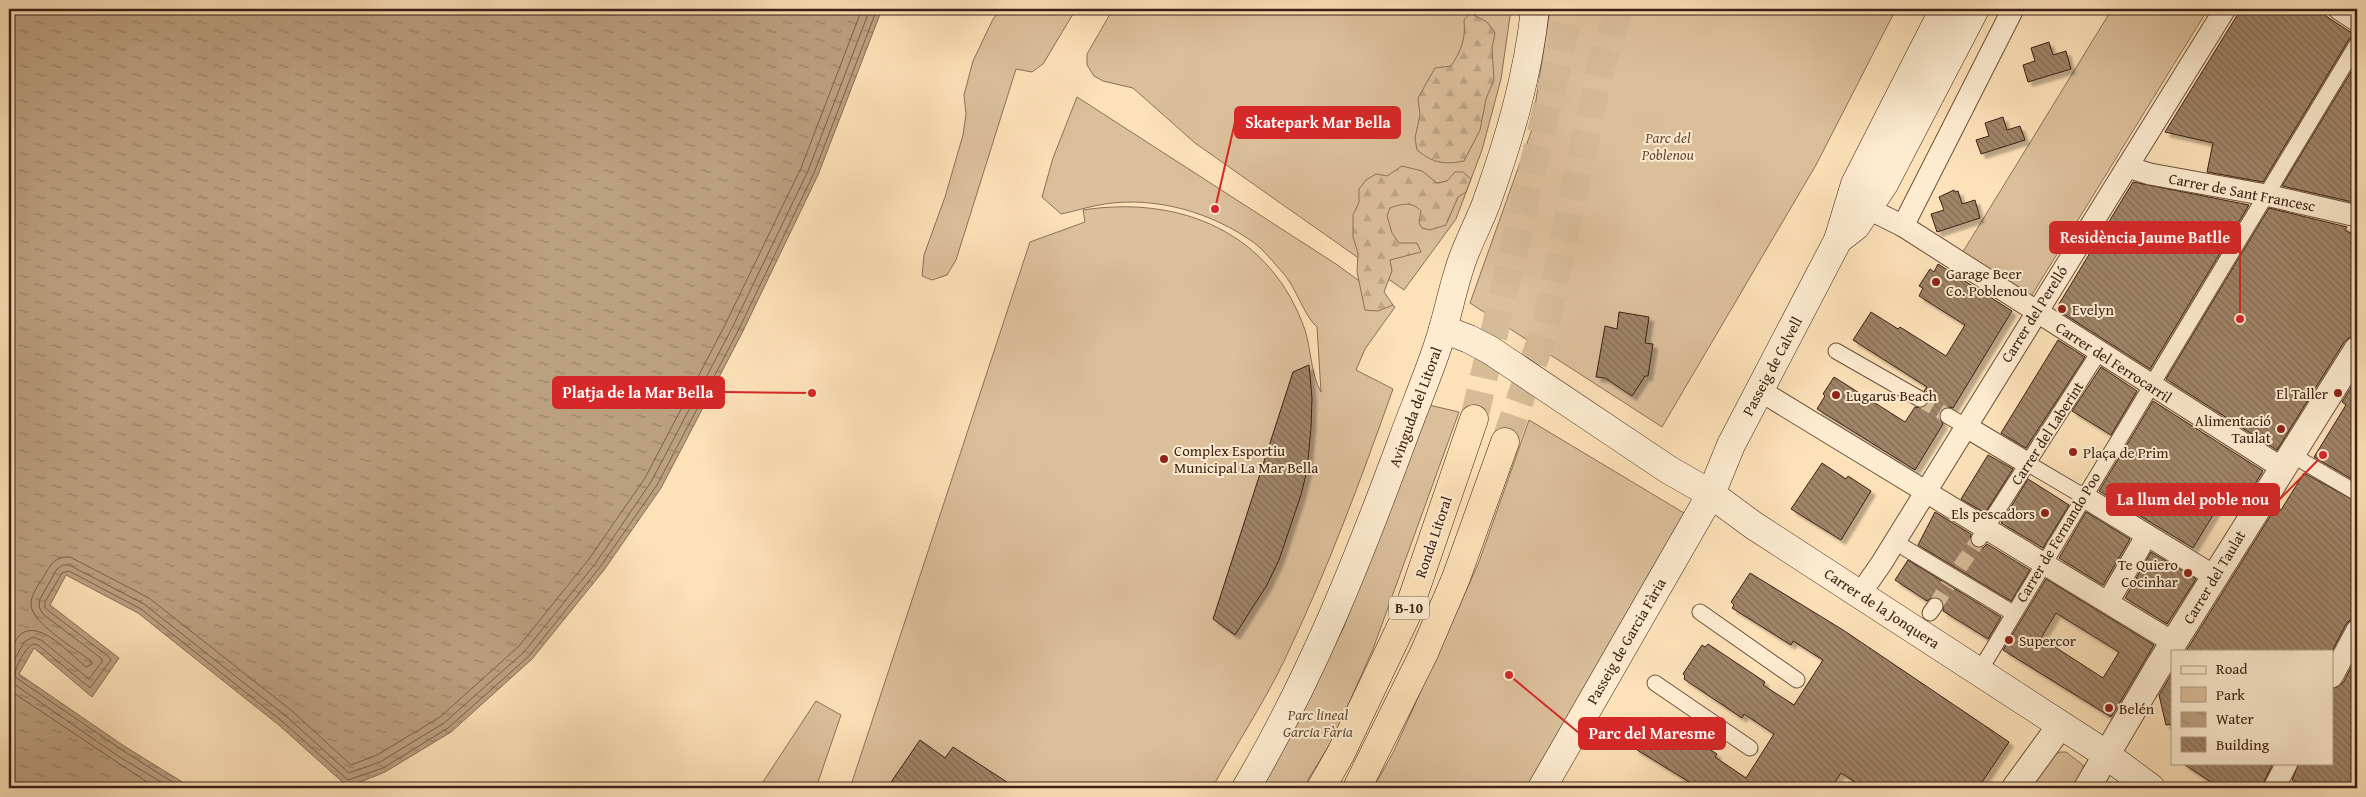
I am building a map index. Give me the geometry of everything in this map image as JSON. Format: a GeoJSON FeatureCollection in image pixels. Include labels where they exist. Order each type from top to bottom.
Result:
{"type":"FeatureCollection","features":[{"type":"Feature","properties":{"kind":"highway","name":"Ronda Litoral"},"geometry":{"type":"LineString","coordinates":[[1321,788],[1341,753],[1407,614],[1474,419]]}},
{"type":"Feature","properties":{"kind":"highway","name":"B-10"},"geometry":{"type":"LineString","coordinates":[[1357,788],[1424,652],[1449,593],[1505,442]]}},
{"type":"Feature","properties":{"kind":"main road","name":"Avinguda del Litoral"},"geometry":{"type":"LineString","coordinates":[[1246,788],[1303,681],[1356,564],[1443,329],[1463,258],[1485,206],[1515,115],[1528,65],[1535,9]]}},
{"type":"Feature","properties":{"kind":"main road","name":"Passeig de Calvell"},"geometry":{"type":"LineString","coordinates":[[1711,494],[1731,445],[1838,240],[1854,184],[1944,9]]}},
{"type":"Feature","properties":{"kind":"main road","name":"Passeig de Calvell"},"geometry":{"type":"LineString","coordinates":[[1838,240],[1856,226],[1884,184],[1975,9]]}},
{"type":"Feature","properties":{"kind":"main road","name":"Carrer de la Jonquera"},"geometry":{"type":"LineString","coordinates":[[1443,329],[1470,339],[1490,350],[1663,465],[1711,494],[1753,525],[2107,756],[2151,788]]}},
{"type":"Feature","properties":{"kind":"main road"},"geometry":{"type":"LineString","coordinates":[[1663,465],[1682,500],[1684,543]]}},
{"type":"Feature","properties":{"kind":"main road","name":"Passeig de Garcia Fària"},"geometry":{"type":"LineString","coordinates":[[1544,788],[1635,624],[1711,494]]}},
{"type":"Feature","properties":{"kind":"street"},"geometry":{"type":"LineString","coordinates":[[1903,226],[2013,9]]}},
{"type":"Feature","properties":{"kind":"street","name":"Carrer del Perelló"},"geometry":{"type":"LineString","coordinates":[[1860,594],[1926,491],[1957,421],[2035,312],[2225,9]]}},
{"type":"Feature","properties":{"kind":"street"},"geometry":{"type":"LineString","coordinates":[[2339,9],[2357,21]]}},
{"type":"Feature","properties":{"kind":"street","name":"Carrer de Fernando Poo"},"geometry":{"type":"LineString","coordinates":[[1979,672],[2083,496],[2357,44]]}},
{"type":"Feature","properties":{"kind":"street","name":"Carrer de Sant Francesc"},"geometry":{"type":"LineString","coordinates":[[2127,167],[2150,174],[2266,195],[2357,216]]}},
{"type":"Feature","properties":{"kind":"street","name":"Carrer del Ferrocarril"},"geometry":{"type":"LineString","coordinates":[[1869,209],[1903,226],[2150,385],[2287,462]]}},
{"type":"Feature","properties":{"kind":"street","name":"Carrer del Taulat"},"geometry":{"type":"LineString","coordinates":[[2172,650],[2174,643],[2214,576],[2357,350]]}},
{"type":"Feature","properties":{"kind":"street"},"geometry":{"type":"LineString","coordinates":[[1836,351],[1920,399]]}},
{"type":"Feature","properties":{"kind":"street","name":"Carrer del Laberint"},"geometry":{"type":"LineString","coordinates":[[1982,533],[2099,352]]}},
{"type":"Feature","properties":{"kind":"street"},"geometry":{"type":"LineString","coordinates":[[1759,390],[1926,491],[1982,533],[2043,563],[2174,643]]}},
{"type":"Feature","properties":{"kind":"street"},"geometry":{"type":"LineString","coordinates":[[1957,421],[2214,576]]}},
{"type":"Feature","properties":{"kind":"street"},"geometry":{"type":"LineString","coordinates":[[2287,462],[2357,493]]}},
{"type":"Feature","properties":{"kind":"street"},"geometry":{"type":"LineString","coordinates":[[2108,602],[2147,535]]}},
{"type":"Feature","properties":{"kind":"street"},"geometry":{"type":"LineString","coordinates":[[1905,548],[2013,613]]}},
{"type":"Feature","properties":{"kind":"street"},"geometry":{"type":"LineString","coordinates":[[1700,612],[1797,680]]}},
{"type":"Feature","properties":{"kind":"street"},"geometry":{"type":"LineString","coordinates":[[2334,675],[2352,654],[2357,630]]}},
{"type":"Feature","properties":{"kind":"street","name":"Carrer del Taulat"},"geometry":{"type":"LineString","coordinates":[[2087,788],[2165,673],[2171,653]]}},
{"type":"Feature","properties":{"kind":"street"},"geometry":{"type":"LineString","coordinates":[[1655,683],[1750,748]]}},
{"type":"Feature","properties":{"kind":"street"},"geometry":{"type":"LineString","coordinates":[[2015,788],[2060,726]]}},
{"type":"Feature","properties":{"kind":"street"},"geometry":{"type":"LineString","coordinates":[[2279,787],[2287,764]]}},
{"type":"Feature","properties":{"kind":"green space"},"geometry":{"type":"Polygon","coordinates":[[[1001,9],[1076,9],[1043,64],[1032,72],[1016,69],[956,260],[947,275],[932,280],[922,276],[924,255],[945,197],[963,135],[966,114],[964,95],[973,61],[993,19],[1001,9]]]}},
{"type":"Feature","properties":{"kind":"green space"},"geometry":{"type":"Polygon","coordinates":[[[1113,9],[1511,9],[1501,79],[1482,150],[1456,219],[1404,290],[1195,143],[1133,88],[1103,81],[1094,76],[1087,65],[1087,54],[1113,9]]]}},
{"type":"Feature","properties":{"kind":"green space","name":"Parc del Poblenou"},"geometry":{"type":"Polygon","coordinates":[[[1550,9],[1896,9],[1816,165],[1662,427],[1470,303],[1531,132],[1550,9]]]}},
{"type":"Feature","properties":{"kind":"green space"},"geometry":{"type":"Polygon","coordinates":[[[2112,9],[2208,9],[2030,298],[1961,255],[2112,9]]]}},
{"type":"Feature","properties":{"kind":"green space"},"geometry":{"type":"Polygon","coordinates":[[[1470,13],[1487,22],[1495,33],[1492,48],[1494,80],[1486,99],[1480,130],[1464,161],[1439,162],[1428,158],[1417,150],[1415,138],[1420,115],[1418,98],[1435,68],[1451,66],[1455,60],[1463,39],[1464,20],[1470,13]]]}},
{"type":"Feature","properties":{"kind":"green space","name":"Complex Esportiu Municipal La Mar Bella"},"geometry":{"type":"Polygon","coordinates":[[[1077,97],[1336,264],[1395,307],[1365,349],[1356,370],[1393,389],[1342,528],[1314,596],[1266,695],[1212,788],[850,788],[1030,242],[1085,222],[1083,210],[1119,207],[1154,209],[1187,216],[1218,228],[1245,245],[1270,268],[1290,296],[1305,330],[1315,378],[1321,392],[1317,327],[1308,316],[1288,279],[1253,242],[1220,223],[1183,209],[1144,202],[1125,202],[1099,205],[1061,214],[1042,197],[1053,158],[1077,97]]]}},
{"type":"Feature","properties":{"kind":"green space"},"geometry":{"type":"Polygon","coordinates":[[[1402,166],[1422,171],[1437,183],[1447,181],[1455,172],[1463,172],[1471,179],[1466,192],[1458,197],[1446,225],[1430,230],[1422,228],[1419,223],[1421,211],[1418,208],[1406,204],[1390,208],[1387,216],[1392,233],[1399,243],[1417,243],[1421,252],[1390,260],[1392,271],[1384,292],[1393,305],[1378,311],[1365,310],[1357,272],[1358,253],[1353,237],[1353,215],[1359,202],[1359,189],[1366,180],[1376,174],[1387,176],[1402,166]]]}},
{"type":"Feature","properties":{"kind":"green space","name":"Parc lineal Garcia Fària"},"geometry":{"type":"Polygon","coordinates":[[[1429,405],[1459,412],[1373,649],[1333,739],[1303,788],[1261,788],[1343,629],[1429,405]]]}},
{"type":"Feature","properties":{"kind":"green space"},"geometry":{"type":"Polygon","coordinates":[[[1529,420],[1684,513],[1526,788],[1373,788],[1393,753],[1479,562],[1529,420]]]}},
{"type":"Feature","properties":{"kind":"green space"},"geometry":{"type":"Polygon","coordinates":[[[816,701],[841,715],[816,788],[759,788],[816,701]]]}},
{"type":"Feature","properties":{"kind":"green space"},"geometry":{"type":"Polygon","coordinates":[[[2066,752],[2083,765],[2083,772],[2073,788],[2032,788],[2054,755],[2066,752]]]}},
{"type":"Feature","properties":{"kind":"water"},"geometry":{"type":"Polygon","coordinates":[[[9,9],[882,9],[818,175],[742,333],[661,488],[604,570],[532,659],[451,732],[385,772],[348,787],[280,726],[138,613],[66,575],[50,605],[119,658],[92,697],[34,648],[19,674],[124,746],[192,788],[9,788],[9,9]]]}},
{"type":"Feature","properties":{"kind":"building"},"geometry":{"type":"Polygon","coordinates":[[[2241,9],[2315,9],[2355,35],[2349,39],[2263,182],[2207,172],[2213,143],[2165,132],[2241,9]]]}},
{"type":"Feature","properties":{"kind":"building"},"geometry":{"type":"Polygon","coordinates":[[[2049,42],[2053,55],[2066,51],[2071,69],[2028,82],[2023,65],[2035,61],[2031,48],[2049,42]]]}},
{"type":"Feature","properties":{"kind":"building"},"geometry":{"type":"Polygon","coordinates":[[[2357,62],[2357,203],[2282,186],[2357,62]]]}},
{"type":"Feature","properties":{"kind":"building"},"geometry":{"type":"Polygon","coordinates":[[[2003,117],[2007,130],[2020,126],[2025,140],[1981,154],[1976,140],[1989,136],[1985,123],[2003,117]]]}},
{"type":"Feature","properties":{"kind":"building"},"geometry":{"type":"Polygon","coordinates":[[[2133,182],[2249,205],[2150,369],[2056,309],[2133,182]]]}},
{"type":"Feature","properties":{"kind":"building"},"geometry":{"type":"Polygon","coordinates":[[[1954,190],[1955,192],[1958,191],[1962,204],[1975,200],[1980,218],[1937,232],[1931,214],[1944,210],[1939,197],[1954,190]]]}},
{"type":"Feature","properties":{"kind":"building"},"geometry":{"type":"Polygon","coordinates":[[[2269,208],[2347,227],[2345,230],[2357,237],[2357,335],[2350,337],[2344,342],[2277,450],[2166,379],[2269,208]]]}},
{"type":"Feature","properties":{"kind":"building"},"geometry":{"type":"Polygon","coordinates":[[[1938,264],[2012,311],[1953,408],[1948,407],[1940,411],[1939,416],[1943,424],[1915,470],[1817,409],[1825,396],[1823,394],[1834,377],[1905,422],[1915,407],[1921,408],[1928,404],[1929,398],[1924,391],[1927,387],[1853,340],[1871,312],[1898,329],[1900,327],[1946,356],[1965,325],[1919,296],[1923,288],[1919,286],[1930,269],[1934,272],[1938,264]]]}},
{"type":"Feature","properties":{"kind":"building"},"geometry":{"type":"Polygon","coordinates":[[[1619,312],[1649,317],[1645,343],[1653,344],[1648,376],[1645,376],[1632,396],[1605,378],[1596,377],[1605,326],[1617,329],[1619,312]]]}},
{"type":"Feature","properties":{"kind":"building"},"geometry":{"type":"Polygon","coordinates":[[[2058,340],[2085,357],[2026,448],[2001,433],[2058,340]]]}},
{"type":"Feature","properties":{"kind":"building"},"geometry":{"type":"Polygon","coordinates":[[[1309,365],[1312,398],[1311,428],[1307,470],[1301,495],[1279,560],[1267,585],[1235,635],[1213,619],[1293,372],[1309,365]]]}},
{"type":"Feature","properties":{"kind":"building"},"geometry":{"type":"Polygon","coordinates":[[[2101,367],[2137,391],[2111,435],[2072,411],[2101,367]]]}},
{"type":"Feature","properties":{"kind":"building"},"geometry":{"type":"Polygon","coordinates":[[[2357,378],[2357,482],[2314,457],[2346,405],[2342,402],[2357,378]]]}},
{"type":"Feature","properties":{"kind":"building"},"geometry":{"type":"Polygon","coordinates":[[[2153,401],[2263,471],[2240,508],[2224,497],[2193,548],[2099,491],[2153,401]]]}},
{"type":"Feature","properties":{"kind":"building"},"geometry":{"type":"Polygon","coordinates":[[[1988,455],[2013,469],[1985,513],[1961,499],[1988,455]]]}},
{"type":"Feature","properties":{"kind":"building"},"geometry":{"type":"Polygon","coordinates":[[[1822,463],[1846,479],[1848,476],[1871,491],[1841,540],[1791,509],[1822,463]]]}},
{"type":"Feature","properties":{"kind":"building"},"geometry":{"type":"Polygon","coordinates":[[[2304,473],[2357,502],[2357,618],[2351,619],[2346,624],[2333,650],[2187,650],[2276,507],[2281,510],[2304,473]]]}},
{"type":"Feature","properties":{"kind":"building","name":"Els pescadors"},"geometry":{"type":"Polygon","coordinates":[[[2028,479],[2069,505],[2043,548],[2001,523],[2028,479]]]}},
{"type":"Feature","properties":{"kind":"building"},"geometry":{"type":"Polygon","coordinates":[[[1935,512],[1971,534],[1970,543],[1974,547],[1983,548],[1987,544],[2030,570],[2011,601],[1918,545],[1935,512]]]}},
{"type":"Feature","properties":{"kind":"building"},"geometry":{"type":"Polygon","coordinates":[[[2086,512],[2130,539],[2103,585],[2059,558],[2086,512]]]}},
{"type":"Feature","properties":{"kind":"building"},"geometry":{"type":"Polygon","coordinates":[[[2151,552],[2196,579],[2167,624],[2125,598],[2151,552]]]}},
{"type":"Feature","properties":{"kind":"building"},"geometry":{"type":"Polygon","coordinates":[[[1908,560],[2001,617],[1988,639],[1943,611],[1944,603],[1940,598],[1932,597],[1927,601],[1895,580],[1908,560]]]}},
{"type":"Feature","properties":{"kind":"building"},"geometry":{"type":"Polygon","coordinates":[[[1750,573],[1843,630],[2009,742],[1978,788],[1864,788],[1841,773],[1831,788],[1699,788],[1634,748],[1655,717],[1658,720],[1660,717],[1717,754],[1715,757],[1746,778],[1774,734],[1744,714],[1742,718],[1684,679],[1685,676],[1683,674],[1702,645],[1705,647],[1708,644],[1765,682],[1763,685],[1794,705],[1823,660],[1793,641],[1791,645],[1732,608],[1734,605],[1731,602],[1750,573]]]}},
{"type":"Feature","properties":{"kind":"building"},"geometry":{"type":"Polygon","coordinates":[[[2046,579],[2154,645],[2111,717],[2003,650],[2046,579]],[[2056,613],[2041,638],[2103,678],[2119,652],[2056,613]]]}},
{"type":"Feature","properties":{"kind":"building"},"geometry":{"type":"Polygon","coordinates":[[[2357,656],[2357,788],[2308,788],[2292,780],[2299,764],[2334,764],[2334,688],[2343,683],[2357,656]]]}},
{"type":"Feature","properties":{"kind":"building"},"geometry":{"type":"Polygon","coordinates":[[[2171,675],[2171,724],[2166,725],[2159,695],[2171,675]]]}},
{"type":"Feature","properties":{"kind":"building"},"geometry":{"type":"Polygon","coordinates":[[[920,740],[945,758],[953,747],[1016,788],[887,788],[920,740]]]}},
{"type":"Feature","properties":{"kind":"building"},"geometry":{"type":"Polygon","coordinates":[[[2184,764],[2273,764],[2261,788],[2220,788],[2184,764]]]}},
{"type":"Feature","properties":{"kind":"tunnel"},"geometry":{"type":"LineString","coordinates":[[1474,419],[1570,9]]}},
{"type":"Feature","properties":{"kind":"tunnel"},"geometry":{"type":"LineString","coordinates":[[1505,442],[1544,332],[1601,66],[1619,9]]}},
{"type":"Feature","properties":{"kind":"tunnel"},"geometry":{"type":"LineString","coordinates":[[1920,399],[1948,416]]}},
{"type":"Feature","properties":{"kind":"tunnel"},"geometry":{"type":"LineString","coordinates":[[1960,567],[1979,539]]}},
{"type":"Feature","properties":{"kind":"tunnel"},"geometry":{"type":"LineString","coordinates":[[1935,606],[1948,585]]}},
{"type":"Feature","properties":{"kind":"place","name":"Skatepark Mar Bella"},"geometry":{"type":"Point","coordinates":[1215,209]}},
{"type":"Feature","properties":{"kind":"place","name":"Garage Beer Co. Poblenou"},"geometry":{"type":"Point","coordinates":[1936,282]}},
{"type":"Feature","properties":{"kind":"place","name":"Evelyn"},"geometry":{"type":"Point","coordinates":[2062,309]}},
{"type":"Feature","properties":{"kind":"place","name":"Residència Jaume Batlle"},"geometry":{"type":"Point","coordinates":[2240,319]}},
{"type":"Feature","properties":{"kind":"place","name":"Platja de la Mar Bella"},"geometry":{"type":"Point","coordinates":[812,393]}},
{"type":"Feature","properties":{"kind":"place","name":"El Taller"},"geometry":{"type":"Point","coordinates":[2338,393]}},
{"type":"Feature","properties":{"kind":"place","name":"Lugarus Beach"},"geometry":{"type":"Point","coordinates":[1836,395]}},
{"type":"Feature","properties":{"kind":"place","name":"Alimentació Taulat"},"geometry":{"type":"Point","coordinates":[2281,429]}},
{"type":"Feature","properties":{"kind":"place","name":"Plaça de Prim"},"geometry":{"type":"Point","coordinates":[2073,452]}},
{"type":"Feature","properties":{"kind":"place","name":"La llum del poble nou"},"geometry":{"type":"Point","coordinates":[2323,455]}},
{"type":"Feature","properties":{"kind":"place","name":"Complex Esportiu Municipal La Mar Bella"},"geometry":{"type":"Point","coordinates":[1164,459]}},
{"type":"Feature","properties":{"kind":"place","name":"Els pescadors"},"geometry":{"type":"Point","coordinates":[2045,513]}},
{"type":"Feature","properties":{"kind":"place","name":"Te Quiero Cocinhar"},"geometry":{"type":"Point","coordinates":[2188,573]}},
{"type":"Feature","properties":{"kind":"place","name":"Supercor"},"geometry":{"type":"Point","coordinates":[2009,640]}},
{"type":"Feature","properties":{"kind":"place","name":"Parc del Maresme"},"geometry":{"type":"Point","coordinates":[1509,675]}},
{"type":"Feature","properties":{"kind":"place","name":"Belén"},"geometry":{"type":"Point","coordinates":[2109,708]}}]}
